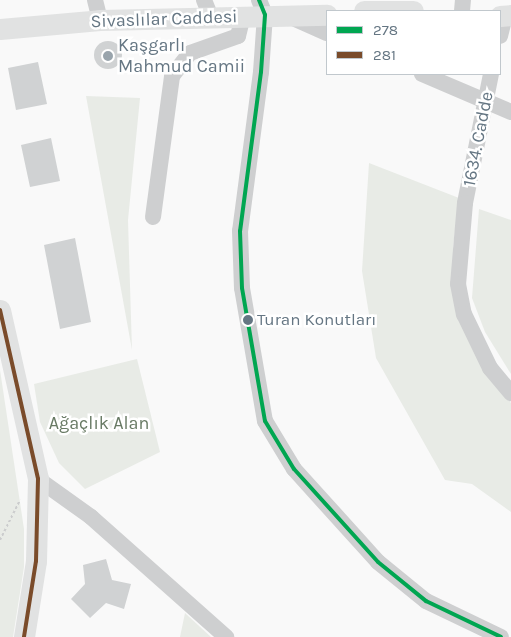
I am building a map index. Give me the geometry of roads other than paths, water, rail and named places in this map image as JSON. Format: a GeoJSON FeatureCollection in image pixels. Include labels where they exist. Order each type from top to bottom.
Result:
{"type":"FeatureCollection","features":[{"type":"Feature","properties":{"kind":"main road"},"geometry":{"type":"LineString","coordinates":[[374,7],[403,10]]}},
{"type":"Feature","properties":{"kind":"main road","name":"Sivaslılar Caddesi"},"geometry":{"type":"LineString","coordinates":[[0,29],[98,10],[208,9],[244,16],[262,8],[295,19],[326,15]]}},
{"type":"Feature","properties":{"kind":"main road"},"geometry":{"type":"LineString","coordinates":[[0,310],[38,478],[36,561],[24,637]]}},
{"type":"Feature","properties":{"kind":"street"},"geometry":{"type":"LineString","coordinates":[[262,8],[240,230],[242,288],[265,421],[294,469],[378,562],[426,601],[500,637]]}},
{"type":"Feature","properties":{"kind":"street"},"geometry":{"type":"LineString","coordinates":[[153,217],[172,76],[190,53],[238,36],[244,16]]}},
{"type":"Feature","properties":{"kind":"street"},"geometry":{"type":"LineString","coordinates":[[295,19],[326,33]]}},
{"type":"Feature","properties":{"kind":"street"},"geometry":{"type":"LineString","coordinates":[[424,75],[511,112]]}},
{"type":"Feature","properties":{"kind":"street","name":"1634. Cadde"},"geometry":{"type":"LineString","coordinates":[[491,75],[484,101],[465,204],[458,284],[464,314],[490,368],[511,393]]}},
{"type":"Feature","properties":{"kind":"street"},"geometry":{"type":"LineString","coordinates":[[38,478],[91,518],[226,637]]}},
{"type":"Feature","properties":{"kind":"place","name":"Kaşgarlı Mahmud Camii"},"geometry":{"type":"Point","coordinates":[108,56]}},
{"type":"Feature","properties":{"kind":"place","name":"Turan Konutları"},"geometry":{"type":"Point","coordinates":[248,320]}},
{"type":"Feature","properties":{"kind":"park label","name":"Ağaçlık Alan"},"geometry":{"type":"Point","coordinates":[99,423]}}]}
